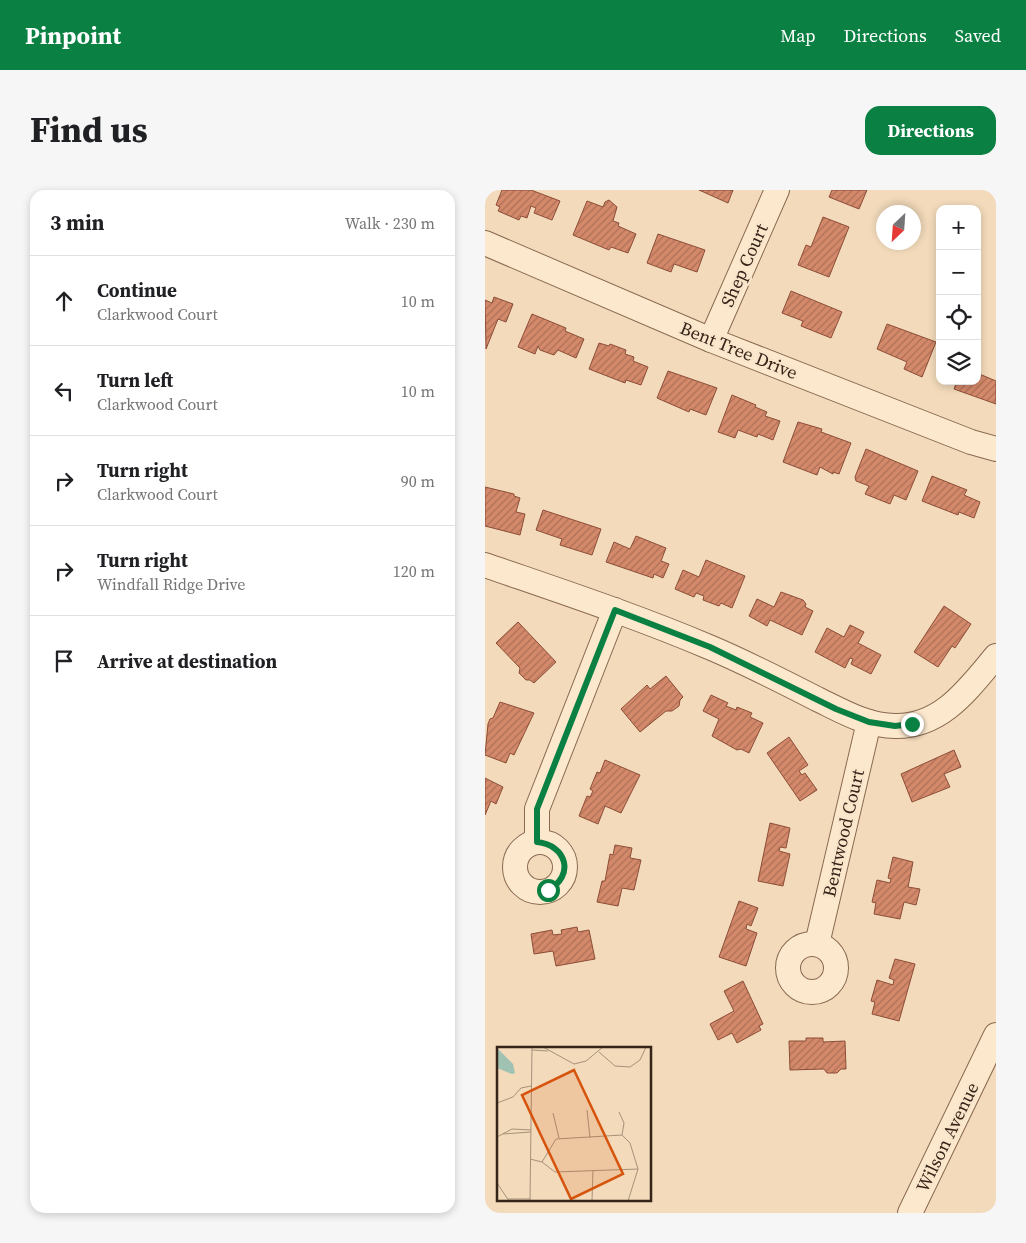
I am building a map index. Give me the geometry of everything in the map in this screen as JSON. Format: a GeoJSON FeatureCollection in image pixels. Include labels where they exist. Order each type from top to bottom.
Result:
{"type":"FeatureCollection","features":[{"type":"Feature","properties":{"kind":"street","name":"Shep Court"},"geometry":{"type":"LineString","coordinates":[[711,340],[777,190]]}},
{"type":"Feature","properties":{"kind":"street","name":"Bent Tree Drive"},"geometry":{"type":"LineString","coordinates":[[485,243],[711,340],[971,442],[996,449]]}},
{"type":"Feature","properties":{"kind":"street"},"geometry":{"type":"LineString","coordinates":[[485,565],[615,610],[710,647],[836,709],[869,722],[895,726],[931,720],[963,695],[996,656]]}},
{"type":"Feature","properties":{"kind":"street"},"geometry":{"type":"LineString","coordinates":[[537,842],[537,809],[615,610]]}},
{"type":"Feature","properties":{"kind":"street","name":"Bentwood Court"},"geometry":{"type":"LineString","coordinates":[[817,944],[869,722]]}},
{"type":"Feature","properties":{"kind":"street","name":"Wilson Avenue"},"geometry":{"type":"LineString","coordinates":[[910,1213],[996,1035]]}},
{"type":"Feature","properties":{"kind":"building"},"geometry":{"type":"Polygon","coordinates":[[[502,190],[531,190],[560,201],[552,220],[534,213],[536,208],[531,206],[527,218],[521,216],[519,220],[498,211],[500,207],[496,205],[502,190]]]}},
{"type":"Feature","properties":{"kind":"building"},"geometry":{"type":"Polygon","coordinates":[[[699,190],[733,190],[728,203],[699,190]]]}},
{"type":"Feature","properties":{"kind":"building"},"geometry":{"type":"Polygon","coordinates":[[[832,190],[867,190],[859,209],[829,197],[832,190]]]}},
{"type":"Feature","properties":{"kind":"building"},"geometry":{"type":"Polygon","coordinates":[[[609,200],[617,207],[613,221],[619,223],[618,226],[636,234],[628,253],[611,247],[609,250],[573,235],[587,201],[603,207],[605,202],[609,200]]]}},
{"type":"Feature","properties":{"kind":"building"},"geometry":{"type":"Polygon","coordinates":[[[823,217],[849,227],[829,277],[798,265],[806,245],[811,247],[823,217]]]}},
{"type":"Feature","properties":{"kind":"building"},"geometry":{"type":"Polygon","coordinates":[[[658,234],[705,250],[697,272],[674,264],[671,272],[647,263],[658,234]]]}},
{"type":"Feature","properties":{"kind":"building"},"geometry":{"type":"Polygon","coordinates":[[[791,291],[842,312],[831,338],[801,326],[803,321],[782,313],[791,291]]]}},
{"type":"Feature","properties":{"kind":"building"},"geometry":{"type":"Polygon","coordinates":[[[494,297],[513,304],[506,322],[498,319],[486,349],[485,300],[492,303],[494,297]]]}},
{"type":"Feature","properties":{"kind":"building"},"geometry":{"type":"Polygon","coordinates":[[[532,314],[566,328],[565,331],[584,339],[576,358],[558,350],[554,355],[540,350],[538,346],[535,354],[518,347],[532,314]]]}},
{"type":"Feature","properties":{"kind":"building"},"geometry":{"type":"Polygon","coordinates":[[[887,324],[936,342],[922,377],[904,369],[907,362],[877,349],[887,324]]]}},
{"type":"Feature","properties":{"kind":"building"},"geometry":{"type":"Polygon","coordinates":[[[599,343],[609,346],[610,344],[626,350],[625,354],[634,357],[633,361],[648,367],[641,385],[626,380],[625,383],[589,369],[599,343]]]}},
{"type":"Feature","properties":{"kind":"building"},"geometry":{"type":"Polygon","coordinates":[[[668,371],[717,388],[706,415],[690,409],[689,412],[657,398],[668,371]]]}},
{"type":"Feature","properties":{"kind":"building"},"geometry":{"type":"Polygon","coordinates":[[[981,375],[996,381],[996,404],[954,389],[956,385],[981,385],[981,375]]]}},
{"type":"Feature","properties":{"kind":"building"},"geometry":{"type":"Polygon","coordinates":[[[732,395],[767,412],[765,416],[780,421],[773,440],[758,434],[757,437],[738,430],[735,438],[718,432],[732,395]]]}},
{"type":"Feature","properties":{"kind":"building"},"geometry":{"type":"Polygon","coordinates":[[[798,422],[822,429],[821,432],[851,443],[839,474],[833,472],[833,474],[820,467],[817,475],[783,462],[798,422]]]}},
{"type":"Feature","properties":{"kind":"building"},"geometry":{"type":"Polygon","coordinates":[[[866,449],[918,471],[906,500],[894,495],[890,504],[865,494],[869,486],[856,481],[855,477],[866,449]]]}},
{"type":"Feature","properties":{"kind":"building"},"geometry":{"type":"Polygon","coordinates":[[[932,476],[967,490],[964,495],[980,502],[974,518],[959,512],[958,515],[922,501],[932,476]]]}},
{"type":"Feature","properties":{"kind":"building"},"geometry":{"type":"Polygon","coordinates":[[[485,487],[514,494],[514,496],[520,498],[516,512],[525,514],[520,535],[485,526],[485,487]]]}},
{"type":"Feature","properties":{"kind":"building"},"geometry":{"type":"Polygon","coordinates":[[[543,510],[601,529],[592,555],[560,545],[562,539],[536,530],[543,510]]]}},
{"type":"Feature","properties":{"kind":"building"},"geometry":{"type":"Polygon","coordinates":[[[636,536],[666,548],[661,561],[669,564],[663,578],[654,574],[653,578],[606,562],[614,542],[630,549],[636,536]]]}},
{"type":"Feature","properties":{"kind":"building"},"geometry":{"type":"Polygon","coordinates":[[[706,560],[745,576],[732,608],[721,603],[719,606],[703,600],[704,596],[696,593],[694,597],[675,589],[683,570],[699,577],[706,560]]]}},
{"type":"Feature","properties":{"kind":"building"},"geometry":{"type":"Polygon","coordinates":[[[781,592],[803,600],[806,604],[805,607],[813,611],[802,635],[770,620],[767,626],[749,616],[757,599],[774,607],[781,592]]]}},
{"type":"Feature","properties":{"kind":"building"},"geometry":{"type":"Polygon","coordinates":[[[944,606],[971,624],[955,648],[952,646],[938,667],[914,652],[944,606]]]}},
{"type":"Feature","properties":{"kind":"building"},"geometry":{"type":"Polygon","coordinates":[[[518,622],[556,662],[534,683],[526,680],[519,673],[520,668],[496,643],[518,622]]]}},
{"type":"Feature","properties":{"kind":"building"},"geometry":{"type":"Polygon","coordinates":[[[850,625],[864,632],[858,643],[881,655],[871,674],[851,664],[853,659],[850,658],[845,668],[815,652],[827,628],[844,637],[850,625]]]}},
{"type":"Feature","properties":{"kind":"building"},"geometry":{"type":"Polygon","coordinates":[[[666,676],[683,697],[680,700],[679,706],[672,711],[666,711],[640,732],[621,709],[647,685],[650,689],[666,676]]]}},
{"type":"Feature","properties":{"kind":"building"},"geometry":{"type":"Polygon","coordinates":[[[711,695],[728,703],[726,706],[736,710],[737,707],[752,713],[750,717],[763,723],[749,753],[741,749],[737,750],[712,736],[719,719],[703,711],[711,695]]]}},
{"type":"Feature","properties":{"kind":"building"},"geometry":{"type":"Polygon","coordinates":[[[500,702],[534,713],[514,755],[510,753],[506,763],[485,755],[488,724],[490,719],[493,718],[500,702]]]}},
{"type":"Feature","properties":{"kind":"building"},"geometry":{"type":"Polygon","coordinates":[[[789,737],[808,765],[799,771],[802,775],[805,773],[817,790],[800,801],[767,753],[789,737]]]}},
{"type":"Feature","properties":{"kind":"building"},"geometry":{"type":"Polygon","coordinates":[[[954,750],[961,767],[944,774],[950,787],[912,802],[901,774],[954,750]]]}},
{"type":"Feature","properties":{"kind":"building"},"geometry":{"type":"Polygon","coordinates":[[[605,760],[640,775],[621,813],[605,806],[598,824],[579,816],[587,796],[590,797],[593,791],[590,789],[597,772],[600,773],[605,760]]]}},
{"type":"Feature","properties":{"kind":"building"},"geometry":{"type":"Polygon","coordinates":[[[485,778],[503,787],[496,804],[491,801],[485,815],[485,778]]]}},
{"type":"Feature","properties":{"kind":"building"},"geometry":{"type":"Polygon","coordinates":[[[770,823],[790,828],[786,848],[780,847],[779,851],[790,854],[783,886],[758,881],[770,823]]]}},
{"type":"Feature","properties":{"kind":"building"},"geometry":{"type":"Polygon","coordinates":[[[615,845],[632,848],[630,858],[641,860],[634,890],[622,888],[618,906],[597,902],[602,881],[605,881],[610,854],[613,855],[615,845]]]}},
{"type":"Feature","properties":{"kind":"building"},"geometry":{"type":"Polygon","coordinates":[[[893,857],[913,862],[908,887],[920,889],[916,905],[904,902],[900,919],[874,914],[876,903],[872,902],[877,880],[890,883],[891,879],[888,878],[893,857]]]}},
{"type":"Feature","properties":{"kind":"building"},"geometry":{"type":"Polygon","coordinates":[[[739,901],[758,908],[751,926],[747,924],[746,929],[757,933],[746,966],[719,957],[739,901]]]}},
{"type":"Feature","properties":{"kind":"building"},"geometry":{"type":"Polygon","coordinates":[[[577,927],[578,932],[589,930],[595,959],[556,966],[553,951],[534,954],[531,934],[552,930],[553,935],[562,934],[561,930],[577,927]]]}},
{"type":"Feature","properties":{"kind":"building"},"geometry":{"type":"Polygon","coordinates":[[[895,959],[915,964],[899,1021],[872,1014],[875,1002],[871,1001],[877,980],[893,985],[894,980],[889,978],[895,959]]]}},
{"type":"Feature","properties":{"kind":"building"},"geometry":{"type":"Polygon","coordinates":[[[743,981],[763,1024],[759,1026],[761,1030],[737,1043],[732,1033],[718,1040],[710,1024],[734,1011],[724,991],[743,981]]]}},
{"type":"Feature","properties":{"kind":"building"},"geometry":{"type":"Polygon","coordinates":[[[806,1038],[823,1038],[823,1042],[845,1041],[846,1069],[841,1069],[837,1073],[827,1073],[824,1069],[790,1070],[789,1041],[806,1041],[806,1038]]]}},
{"type":"Feature","properties":{"kind":"route"},"geometry":{"type":"LineString","coordinates":[[548,890],[555,887],[560,881],[565,866],[559,851],[553,846],[537,842],[537,809],[615,610],[710,647],[836,709],[869,722],[895,726],[912,724]]}}]}
